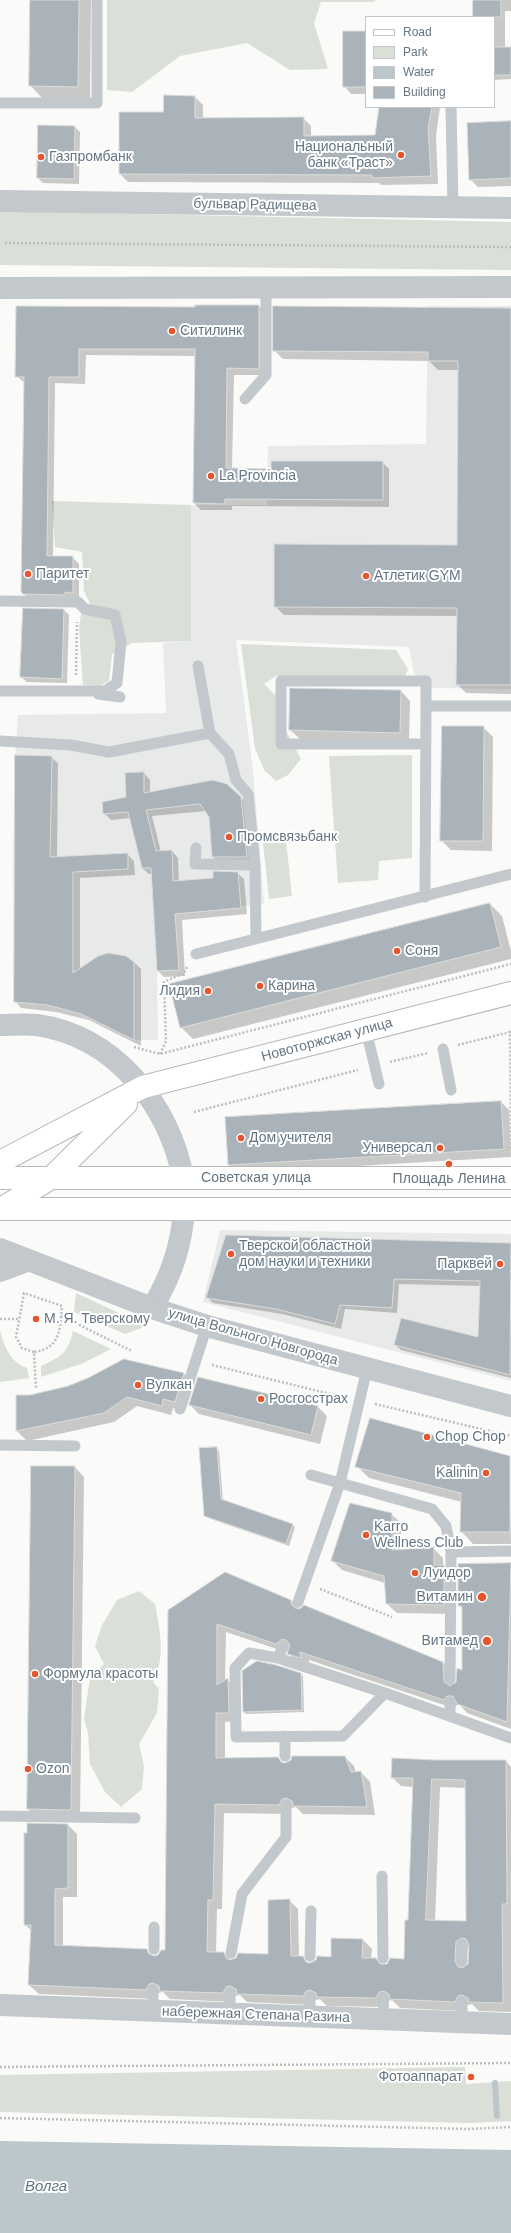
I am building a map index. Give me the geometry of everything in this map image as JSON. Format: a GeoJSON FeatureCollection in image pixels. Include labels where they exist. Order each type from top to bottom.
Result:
{"type":"FeatureCollection","features":[{"type":"Feature","properties":{"kind":"main road","name":"Новоторжская улица"},"geometry":{"type":"LineString","coordinates":[[0,1162],[143,1087],[511,993]]}},
{"type":"Feature","properties":{"kind":"main road"},"geometry":{"type":"LineString","coordinates":[[0,1209],[51,1178],[143,1087]]}},
{"type":"Feature","properties":{"kind":"main road","name":"Советская улица"},"geometry":{"type":"LineString","coordinates":[[0,1178],[511,1178]]}},
{"type":"Feature","properties":{"kind":"main road"},"geometry":{"type":"LineString","coordinates":[[0,1209],[511,1209]]}},
{"type":"Feature","properties":{"kind":"street","name":"бульвар Радищева"},"geometry":{"type":"LineString","coordinates":[[0,202],[511,208]]}},
{"type":"Feature","properties":{"kind":"street"},"geometry":{"type":"LineString","coordinates":[[0,288],[511,287]]}},
{"type":"Feature","properties":{"kind":"street"},"geometry":{"type":"LineString","coordinates":[[0,1025],[36,1025],[74,1037],[108,1056],[143,1087],[160,1112],[170,1133],[183,1178]]}},
{"type":"Feature","properties":{"kind":"street"},"geometry":{"type":"LineString","coordinates":[[152,1308],[174,1263],[181,1240],[184,1209]]}},
{"type":"Feature","properties":{"kind":"street","name":"улица Вольного Новгорода"},"geometry":{"type":"LineString","coordinates":[[0,1249],[27,1261],[152,1308],[207,1326],[511,1406]]}},
{"type":"Feature","properties":{"kind":"street"},"geometry":{"type":"LineString","coordinates":[[0,1270],[27,1261]]}},
{"type":"Feature","properties":{"kind":"street","name":"набережная Степана Разина"},"geometry":{"type":"LineString","coordinates":[[0,2005],[153,2001],[383,2009],[462,2012],[511,2024]]}},
{"type":"Feature","properties":{"kind":"lane"},"geometry":{"type":"LineString","coordinates":[[0,103],[97,103],[97,0]]}},
{"type":"Feature","properties":{"kind":"lane"},"geometry":{"type":"LineString","coordinates":[[451,108],[453,207]]}},
{"type":"Feature","properties":{"kind":"lane"},"geometry":{"type":"LineString","coordinates":[[245,399],[266,375],[266,287]]}},
{"type":"Feature","properties":{"kind":"lane"},"geometry":{"type":"LineString","coordinates":[[0,601],[78,602],[85,609],[115,614],[121,642],[117,683],[105,691],[0,691]]}},
{"type":"Feature","properties":{"kind":"lane"},"geometry":{"type":"LineString","coordinates":[[198,666],[210,733],[229,754],[236,780],[248,794],[255,865],[256,938]]}},
{"type":"Feature","properties":{"kind":"lane"},"geometry":{"type":"LineString","coordinates":[[425,897],[426,744],[426,681],[281,681],[281,744],[426,744]]}},
{"type":"Feature","properties":{"kind":"lane"},"geometry":{"type":"LineString","coordinates":[[77,690],[120,697]]}},
{"type":"Feature","properties":{"kind":"lane"},"geometry":{"type":"LineString","coordinates":[[426,706],[511,706]]}},
{"type":"Feature","properties":{"kind":"lane"},"geometry":{"type":"LineString","coordinates":[[0,741],[71,745],[109,752],[210,733]]}},
{"type":"Feature","properties":{"kind":"lane"},"geometry":{"type":"LineString","coordinates":[[196,848],[195,864],[255,865]]}},
{"type":"Feature","properties":{"kind":"lane"},"geometry":{"type":"LineString","coordinates":[[196,954],[511,874]]}},
{"type":"Feature","properties":{"kind":"lane"},"geometry":{"type":"LineString","coordinates":[[366,1030],[379,1084]]}},
{"type":"Feature","properties":{"kind":"lane"},"geometry":{"type":"LineString","coordinates":[[443,1049],[451,1090]]}},
{"type":"Feature","properties":{"kind":"lane"},"geometry":{"type":"LineString","coordinates":[[180,1409],[207,1326]]}},
{"type":"Feature","properties":{"kind":"lane"},"geometry":{"type":"LineString","coordinates":[[298,1602],[340,1483],[367,1369]]}},
{"type":"Feature","properties":{"kind":"lane"},"geometry":{"type":"LineString","coordinates":[[0,1445],[75,1446]]}},
{"type":"Feature","properties":{"kind":"lane"},"geometry":{"type":"LineString","coordinates":[[311,1475],[432,1509],[446,1526],[451,1552],[450,1679]]}},
{"type":"Feature","properties":{"kind":"lane"},"geometry":{"type":"LineString","coordinates":[[451,1552],[511,1551]]}},
{"type":"Feature","properties":{"kind":"lane"},"geometry":{"type":"LineString","coordinates":[[278,1658],[283,1646]]}},
{"type":"Feature","properties":{"kind":"lane"},"geometry":{"type":"LineString","coordinates":[[385,1693],[343,1736],[236,1737],[236,1668],[249,1653],[278,1658],[385,1693],[511,1738]]}},
{"type":"Feature","properties":{"kind":"lane"},"geometry":{"type":"LineString","coordinates":[[450,1702],[450,1716]]}},
{"type":"Feature","properties":{"kind":"lane"},"geometry":{"type":"LineString","coordinates":[[285,1736],[285,1756]]}},
{"type":"Feature","properties":{"kind":"lane"},"geometry":{"type":"LineString","coordinates":[[231,1953],[242,1894],[286,1837],[286,1805]]}},
{"type":"Feature","properties":{"kind":"lane"},"geometry":{"type":"LineString","coordinates":[[0,1816],[135,1818]]}},
{"type":"Feature","properties":{"kind":"lane"},"geometry":{"type":"LineString","coordinates":[[382,1876],[383,1958]]}},
{"type":"Feature","properties":{"kind":"lane"},"geometry":{"type":"LineString","coordinates":[[310,1956],[311,1911]]}},
{"type":"Feature","properties":{"kind":"lane"},"geometry":{"type":"LineString","coordinates":[[154,1927],[154,1949]]}},
{"type":"Feature","properties":{"kind":"lane"},"geometry":{"type":"LineString","coordinates":[[462,1945],[462,1961]]}},
{"type":"Feature","properties":{"kind":"path"},"geometry":{"type":"LineString","coordinates":[[6,243],[511,247]]}},
{"type":"Feature","properties":{"kind":"path"},"geometry":{"type":"LineString","coordinates":[[77,690],[78,602]]}},
{"type":"Feature","properties":{"kind":"path"},"geometry":{"type":"LineString","coordinates":[[160,1054],[166,1041],[164,982],[184,972],[196,954]]}},
{"type":"Feature","properties":{"kind":"path"},"geometry":{"type":"LineString","coordinates":[[130,1044],[160,1054],[511,964]]}},
{"type":"Feature","properties":{"kind":"path"},"geometry":{"type":"LineString","coordinates":[[194,1112],[510,1032],[511,1151]]}},
{"type":"Feature","properties":{"kind":"path"},"geometry":{"type":"LineString","coordinates":[[24,1293],[62,1306],[61,1316],[60,1327],[55,1343],[45,1350],[34,1352],[22,1348],[16,1337],[18,1319],[24,1293]]}},
{"type":"Feature","properties":{"kind":"path"},"geometry":{"type":"LineString","coordinates":[[61,1316],[132,1351]]}},
{"type":"Feature","properties":{"kind":"path"},"geometry":{"type":"LineString","coordinates":[[0,1319],[18,1319]]}},
{"type":"Feature","properties":{"kind":"path"},"geometry":{"type":"LineString","coordinates":[[34,1352],[36,1389]]}},
{"type":"Feature","properties":{"kind":"path"},"geometry":{"type":"LineString","coordinates":[[304,1583],[392,1617]]}},
{"type":"Feature","properties":{"kind":"path"},"geometry":{"type":"LineString","coordinates":[[0,2067],[511,2062]]}},
{"type":"Feature","properties":{"kind":"path"},"geometry":{"type":"LineString","coordinates":[[0,2118],[469,2129],[511,2127]]}},
{"type":"Feature","properties":{"kind":"shaded area"},"geometry":{"type":"Polygon","coordinates":[[[428,306],[511,306],[511,689],[429,688],[427,681],[414,674],[409,647],[236,640],[253,770],[264,904],[175,914],[179,970],[157,971],[158,1040],[134,1040],[81,1014],[48,1005],[14,1002],[13,859],[15,755],[18,715],[166,713],[163,643],[191,641],[191,505],[267,505],[268,446],[426,444],[428,306]]]}},
{"type":"Feature","properties":{"kind":"shaded area"},"geometry":{"type":"Polygon","coordinates":[[[220,1230],[511,1234],[511,1381],[203,1302],[220,1230]]]}},
{"type":"Feature","properties":{"kind":"green space"},"geometry":{"type":"Polygon","coordinates":[[[107,0],[376,0],[373,2],[321,2],[314,23],[328,69],[290,70],[247,43],[180,56],[132,92],[107,90],[107,0]]]}},
{"type":"Feature","properties":{"kind":"green space"},"geometry":{"type":"Polygon","coordinates":[[[0,211],[511,222],[511,270],[0,265],[0,211]]]}},
{"type":"Feature","properties":{"kind":"green space"},"geometry":{"type":"Polygon","coordinates":[[[52,501],[191,505],[191,641],[132,643],[112,654],[109,681],[100,686],[83,685],[79,629],[81,613],[95,614],[84,591],[82,552],[55,547],[52,501]]]}},
{"type":"Feature","properties":{"kind":"green space"},"geometry":{"type":"Polygon","coordinates":[[[241,644],[396,650],[408,669],[405,676],[389,679],[276,676],[264,684],[276,696],[286,731],[301,759],[288,775],[276,781],[264,770],[255,748],[241,644]]]}},
{"type":"Feature","properties":{"kind":"green space"},"geometry":{"type":"Polygon","coordinates":[[[412,755],[412,858],[379,861],[378,880],[338,883],[329,756],[412,755]]]}},
{"type":"Feature","properties":{"kind":"green space"},"geometry":{"type":"Polygon","coordinates":[[[285,831],[292,896],[269,899],[262,834],[285,831]]]}},
{"type":"Feature","properties":{"kind":"green space"},"geometry":{"type":"Polygon","coordinates":[[[76,1293],[147,1326],[125,1334],[74,1312],[76,1293]]]}},
{"type":"Feature","properties":{"kind":"green space"},"geometry":{"type":"Polygon","coordinates":[[[0,1331],[4,1343],[12,1358],[27,1368],[29,1378],[0,1382],[0,1331]]]}},
{"type":"Feature","properties":{"kind":"green space"},"geometry":{"type":"Polygon","coordinates":[[[73,1331],[111,1349],[81,1364],[41,1377],[41,1366],[54,1360],[63,1353],[69,1344],[73,1331]]]}},
{"type":"Feature","properties":{"kind":"green space"},"geometry":{"type":"Polygon","coordinates":[[[139,1591],[155,1604],[159,1624],[161,1644],[160,1663],[153,1682],[159,1689],[157,1713],[139,1744],[144,1767],[142,1789],[121,1807],[105,1792],[90,1764],[88,1733],[84,1719],[90,1678],[104,1664],[95,1646],[102,1625],[117,1600],[139,1591]]]}},
{"type":"Feature","properties":{"kind":"green space"},"geometry":{"type":"Polygon","coordinates":[[[465,2067],[466,2084],[511,2081],[511,2121],[470,2123],[0,2112],[0,2075],[465,2067]]]}},
{"type":"Feature","properties":{"kind":"water","name":"Волга"},"geometry":{"type":"Polygon","coordinates":[[[0,2141],[511,2150],[511,2233],[0,2233],[0,2141]]]}},
{"type":"Feature","properties":{"kind":"building"},"geometry":{"type":"Polygon","coordinates":[[[30,0],[79,0],[78,87],[29,86],[30,0]]]}},
{"type":"Feature","properties":{"kind":"building"},"geometry":{"type":"Polygon","coordinates":[[[473,0],[501,0],[501,17],[473,16],[473,0]]]}},
{"type":"Feature","properties":{"kind":"building"},"geometry":{"type":"Polygon","coordinates":[[[343,31],[365,31],[365,87],[343,87],[343,31]]]}},
{"type":"Feature","properties":{"kind":"building"},"geometry":{"type":"Polygon","coordinates":[[[495,47],[511,47],[511,75],[495,75],[495,47]]]}},
{"type":"Feature","properties":{"kind":"building"},"geometry":{"type":"Polygon","coordinates":[[[164,95],[195,96],[195,118],[304,117],[304,136],[375,135],[379,108],[432,108],[428,128],[431,176],[372,178],[372,175],[119,174],[119,112],[163,112],[164,95]]]}},
{"type":"Feature","properties":{"kind":"building"},"geometry":{"type":"Polygon","coordinates":[[[511,121],[511,178],[469,180],[467,123],[511,121]]]}},
{"type":"Feature","properties":{"kind":"building"},"geometry":{"type":"Polygon","coordinates":[[[38,125],[75,126],[74,179],[37,178],[38,125]]]}},
{"type":"Feature","properties":{"kind":"building"},"geometry":{"type":"Polygon","coordinates":[[[195,305],[259,305],[259,369],[227,368],[226,468],[271,469],[271,461],[383,461],[383,500],[225,499],[225,504],[193,503],[195,349],[79,349],[79,377],[49,377],[47,556],[73,556],[73,593],[65,592],[65,595],[23,594],[21,592],[24,377],[15,377],[16,306],[195,307],[195,305]]]}},
{"type":"Feature","properties":{"kind":"building"},"geometry":{"type":"Polygon","coordinates":[[[273,306],[511,308],[511,685],[456,685],[457,608],[274,607],[274,544],[457,545],[458,361],[428,361],[428,352],[273,351],[273,306]]]}},
{"type":"Feature","properties":{"kind":"building"},"geometry":{"type":"Polygon","coordinates":[[[23,608],[64,609],[62,679],[20,677],[23,608]]]}},
{"type":"Feature","properties":{"kind":"building"},"geometry":{"type":"Polygon","coordinates":[[[290,688],[401,690],[400,733],[289,730],[290,688]]]}},
{"type":"Feature","properties":{"kind":"building"},"geometry":{"type":"Polygon","coordinates":[[[442,726],[484,726],[483,841],[440,841],[442,726]]]}},
{"type":"Feature","properties":{"kind":"building"},"geometry":{"type":"Polygon","coordinates":[[[15,755],[52,756],[50,857],[128,853],[128,869],[73,872],[73,973],[98,956],[108,953],[126,956],[134,962],[134,1040],[81,1014],[48,1005],[14,1002],[15,755]]]}},
{"type":"Feature","properties":{"kind":"building"},"geometry":{"type":"Polygon","coordinates":[[[144,772],[144,793],[213,780],[227,784],[241,797],[247,857],[212,857],[209,817],[200,804],[146,810],[156,851],[172,850],[173,881],[213,878],[213,871],[238,872],[241,908],[175,914],[179,970],[157,971],[151,868],[142,868],[128,812],[103,814],[102,802],[126,797],[125,773],[144,772]]]}},
{"type":"Feature","properties":{"kind":"building"},"geometry":{"type":"Polygon","coordinates":[[[490,903],[501,947],[180,1028],[169,984],[490,903]]]}},
{"type":"Feature","properties":{"kind":"building"},"geometry":{"type":"Polygon","coordinates":[[[501,1101],[504,1149],[228,1165],[225,1117],[501,1101]]]}},
{"type":"Feature","properties":{"kind":"building"},"geometry":{"type":"Polygon","coordinates":[[[226,1235],[511,1243],[510,1375],[394,1345],[401,1318],[478,1337],[480,1281],[394,1279],[392,1308],[340,1305],[335,1324],[276,1309],[206,1298],[226,1235]]]}},
{"type":"Feature","properties":{"kind":"building"},"geometry":{"type":"Polygon","coordinates":[[[124,1359],[184,1373],[175,1402],[163,1399],[162,1406],[127,1397],[104,1413],[16,1431],[16,1395],[30,1395],[68,1386],[88,1378],[124,1359]]]}},
{"type":"Feature","properties":{"kind":"building"},"geometry":{"type":"Polygon","coordinates":[[[198,1377],[318,1406],[311,1435],[189,1405],[198,1377]]]}},
{"type":"Feature","properties":{"kind":"building"},"geometry":{"type":"Polygon","coordinates":[[[370,1418],[510,1456],[510,1532],[460,1532],[461,1493],[355,1467],[370,1418]]]}},
{"type":"Feature","properties":{"kind":"building"},"geometry":{"type":"Polygon","coordinates":[[[217,1447],[221,1499],[293,1524],[286,1544],[204,1516],[199,1448],[217,1447]]]}},
{"type":"Feature","properties":{"kind":"building"},"geometry":{"type":"Polygon","coordinates":[[[31,1466],[75,1466],[71,1809],[68,1810],[27,1809],[31,1466]]]}},
{"type":"Feature","properties":{"kind":"building"},"geometry":{"type":"Polygon","coordinates":[[[350,1503],[392,1513],[392,1550],[434,1547],[434,1565],[444,1565],[444,1605],[386,1604],[384,1576],[331,1561],[350,1503]]]}},
{"type":"Feature","properties":{"kind":"building"},"geometry":{"type":"Polygon","coordinates":[[[511,1563],[507,1722],[457,1704],[453,1696],[447,1696],[444,1700],[300,1652],[301,1658],[287,1654],[290,1645],[286,1640],[282,1639],[276,1644],[217,1624],[217,1685],[228,1678],[229,1713],[216,1713],[216,1758],[278,1757],[281,1762],[285,1763],[291,1760],[292,1756],[345,1756],[351,1772],[361,1771],[367,1807],[293,1806],[292,1801],[286,1798],[282,1799],[279,1805],[215,1804],[213,1900],[208,1900],[207,1952],[224,1952],[226,1958],[229,1960],[236,1958],[238,1953],[268,1954],[268,1900],[290,1899],[291,1956],[303,1956],[306,1962],[310,1963],[316,1960],[317,1956],[331,1957],[331,1938],[363,1939],[362,1958],[376,1958],[380,1964],[387,1964],[390,1958],[404,1959],[405,1920],[408,1920],[413,1778],[391,1778],[392,1758],[435,1760],[506,1760],[507,1904],[502,1904],[503,2003],[469,2002],[468,1998],[462,1995],[458,1996],[455,2002],[390,1999],[389,1994],[383,1991],[379,1992],[376,1998],[317,1997],[316,1993],[310,1990],[306,1991],[303,1996],[237,1994],[236,1989],[230,1986],[226,1987],[223,1993],[160,1991],[159,1986],[153,1983],[149,1984],[146,1990],[28,1985],[31,1925],[24,1925],[24,1833],[27,1833],[27,1823],[68,1824],[68,1888],[55,1889],[55,1945],[147,1949],[148,1953],[154,1956],[158,1955],[161,1950],[165,1950],[168,1610],[225,1572],[291,1600],[291,1604],[295,1608],[300,1609],[304,1605],[443,1662],[444,1682],[450,1686],[456,1682],[457,1668],[462,1670],[462,1606],[458,1606],[458,1564],[511,1563]],[[432,1779],[426,1920],[466,1921],[465,1780],[432,1779]],[[462,1938],[456,1942],[455,1961],[458,1967],[462,1968],[468,1964],[469,1945],[466,1939],[462,1938]]]}},
{"type":"Feature","properties":{"kind":"building"},"geometry":{"type":"Polygon","coordinates":[[[257,1661],[301,1673],[302,1710],[243,1712],[242,1671],[257,1661]]]}},
{"type":"Feature","properties":{"kind":"waterway"},"geometry":{"type":"LineString","coordinates":[[495,2083],[497,2116]]}},
{"type":"Feature","properties":{"kind":"place","name":"Национальный банк «Траст»"},"geometry":{"type":"Point","coordinates":[401,155]}},
{"type":"Feature","properties":{"kind":"place","name":"Газпромбанк"},"geometry":{"type":"Point","coordinates":[41,157]}},
{"type":"Feature","properties":{"kind":"place","name":"Ситилинк"},"geometry":{"type":"Point","coordinates":[172,331]}},
{"type":"Feature","properties":{"kind":"place","name":"La Provincia"},"geometry":{"type":"Point","coordinates":[211,476]}},
{"type":"Feature","properties":{"kind":"place","name":"Паритет"},"geometry":{"type":"Point","coordinates":[28,574]}},
{"type":"Feature","properties":{"kind":"place","name":"Атлетик GYM"},"geometry":{"type":"Point","coordinates":[366,576]}},
{"type":"Feature","properties":{"kind":"place","name":"Промсвязьбанк"},"geometry":{"type":"Point","coordinates":[229,837]}},
{"type":"Feature","properties":{"kind":"place","name":"Соня"},"geometry":{"type":"Point","coordinates":[397,951]}},
{"type":"Feature","properties":{"kind":"place","name":"Карина"},"geometry":{"type":"Point","coordinates":[260,986]}},
{"type":"Feature","properties":{"kind":"place","name":"Лидия"},"geometry":{"type":"Point","coordinates":[208,991]}},
{"type":"Feature","properties":{"kind":"place","name":"Дом учителя"},"geometry":{"type":"Point","coordinates":[241,1138]}},
{"type":"Feature","properties":{"kind":"place","name":"Универсал"},"geometry":{"type":"Point","coordinates":[440,1148]}},
{"type":"Feature","properties":{"kind":"place","name":"Площадь Ленина"},"geometry":{"type":"Point","coordinates":[449,1164]}},
{"type":"Feature","properties":{"kind":"place","name":"Тверской областной дом науки и техники"},"geometry":{"type":"Point","coordinates":[231,1254]}},
{"type":"Feature","properties":{"kind":"place","name":"Парквей"},"geometry":{"type":"Point","coordinates":[500,1264]}},
{"type":"Feature","properties":{"kind":"place","name":"М. Я. Тверскому"},"geometry":{"type":"Point","coordinates":[36,1319]}},
{"type":"Feature","properties":{"kind":"place","name":"Вулкан"},"geometry":{"type":"Point","coordinates":[138,1385]}},
{"type":"Feature","properties":{"kind":"place","name":"Росгосстрах"},"geometry":{"type":"Point","coordinates":[261,1399]}},
{"type":"Feature","properties":{"kind":"place","name":"Chop Chop"},"geometry":{"type":"Point","coordinates":[427,1437]}},
{"type":"Feature","properties":{"kind":"place","name":"Kalinin"},"geometry":{"type":"Point","coordinates":[486,1473]}},
{"type":"Feature","properties":{"kind":"place","name":"Karro Wellness Club"},"geometry":{"type":"Point","coordinates":[366,1535]}},
{"type":"Feature","properties":{"kind":"place","name":"Луидор"},"geometry":{"type":"Point","coordinates":[415,1573]}},
{"type":"Feature","properties":{"kind":"place","name":"Витамин"},"geometry":{"type":"Point","coordinates":[482,1597]}},
{"type":"Feature","properties":{"kind":"place","name":"Витамед"},"geometry":{"type":"Point","coordinates":[487,1641]}},
{"type":"Feature","properties":{"kind":"place","name":"Формула красоты"},"geometry":{"type":"Point","coordinates":[35,1674]}},
{"type":"Feature","properties":{"kind":"place","name":"Ozon"},"geometry":{"type":"Point","coordinates":[28,1769]}},
{"type":"Feature","properties":{"kind":"place","name":"Фотоаппарат"},"geometry":{"type":"Point","coordinates":[471,2077]}}]}
